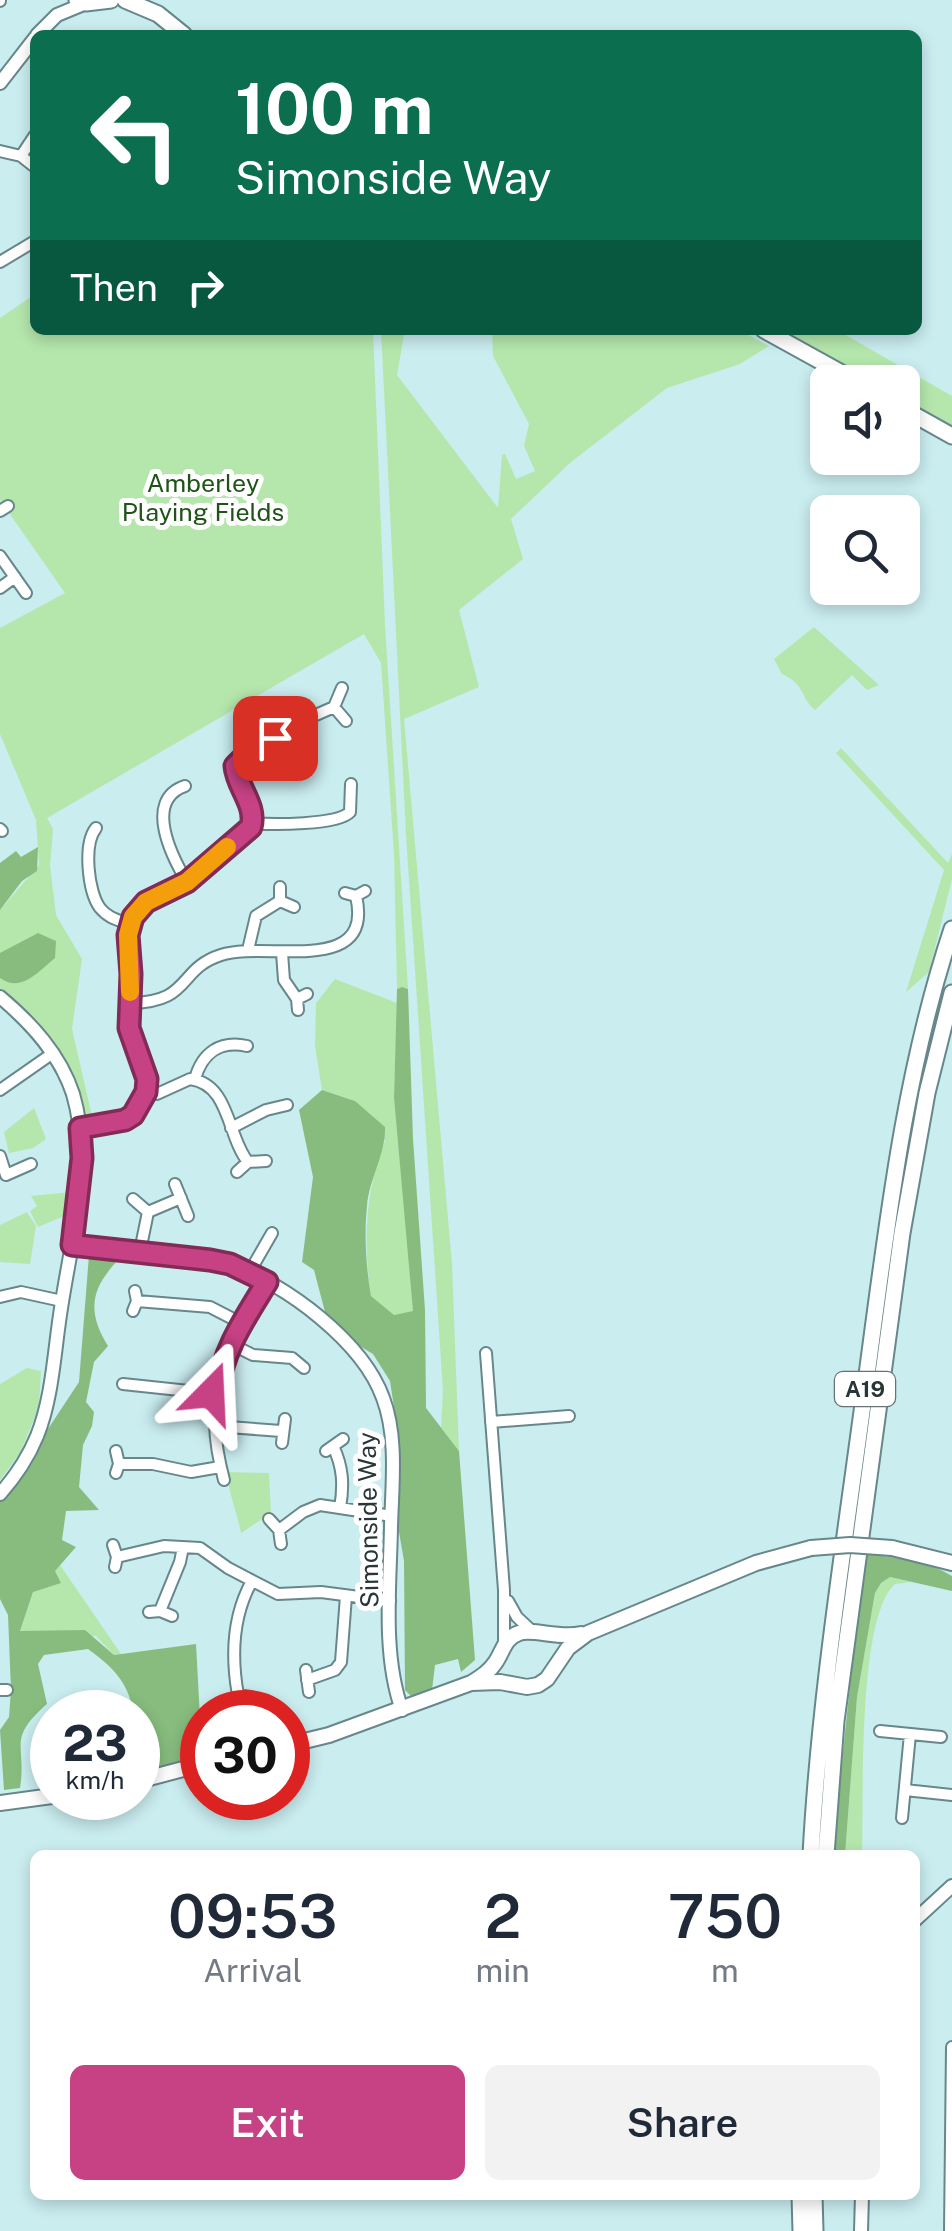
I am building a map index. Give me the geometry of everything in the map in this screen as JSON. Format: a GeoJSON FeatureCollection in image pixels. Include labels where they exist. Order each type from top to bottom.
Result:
{"type":"FeatureCollection","features":[{"type":"Feature","properties":{"kind":"main road"},"geometry":{"type":"LineString","coordinates":[[82,2],[112,0]]}},
{"type":"Feature","properties":{"kind":"main road"},"geometry":{"type":"LineString","coordinates":[[125,0],[154,7],[179,30]]}},
{"type":"Feature","properties":{"kind":"main road"},"geometry":{"type":"LineString","coordinates":[[773,335],[827,365]]}},
{"type":"Feature","properties":{"kind":"main road"},"geometry":{"type":"LineString","coordinates":[[920,418],[952,436]]}},
{"type":"Feature","properties":{"kind":"main road","name":"A19"},"geometry":{"type":"LineString","coordinates":[[811,1850],[831,1643],[889,1212],[912,1087],[952,916]]}},
{"type":"Feature","properties":{"kind":"main road","name":"A19"},"geometry":{"type":"LineString","coordinates":[[826,1850],[836,1721],[902,1233],[912,1165],[952,992]]}},
{"type":"Feature","properties":{"kind":"main road"},"geometry":{"type":"LineString","coordinates":[[310,1738],[471,1684],[490,1670],[516,1634],[563,1637],[588,1633],[756,1563],[811,1548],[850,1545],[892,1548],[952,1563]]}},
{"type":"Feature","properties":{"kind":"main road"},"geometry":{"type":"LineString","coordinates":[[537,1633],[553,1648],[554,1666]]}},
{"type":"Feature","properties":{"kind":"main road"},"geometry":{"type":"LineString","coordinates":[[471,1684],[538,1685],[547,1679],[568,1648],[588,1633]]}},
{"type":"Feature","properties":{"kind":"main road"},"geometry":{"type":"LineString","coordinates":[[502,1649],[502,1669],[513,1683]]}},
{"type":"Feature","properties":{"kind":"main road"},"geometry":{"type":"LineString","coordinates":[[0,1802],[30,1799]]}},
{"type":"Feature","properties":{"kind":"main road"},"geometry":{"type":"LineString","coordinates":[[800,2200],[801,2231]]}},
{"type":"Feature","properties":{"kind":"main road"},"geometry":{"type":"LineString","coordinates":[[814,2200],[816,2231]]}},
{"type":"Feature","properties":{"kind":"street"},"geometry":{"type":"LineString","coordinates":[[41,30],[58,7],[82,2]]}},
{"type":"Feature","properties":{"kind":"street"},"geometry":{"type":"LineString","coordinates":[[0,83],[30,44]]}},
{"type":"Feature","properties":{"kind":"street"},"geometry":{"type":"LineString","coordinates":[[21,156],[30,142]]}},
{"type":"Feature","properties":{"kind":"street"},"geometry":{"type":"LineString","coordinates":[[0,151],[21,156],[30,163]]}},
{"type":"Feature","properties":{"kind":"street"},"geometry":{"type":"LineString","coordinates":[[0,262],[30,244]]}},
{"type":"Feature","properties":{"kind":"street"},"geometry":{"type":"LineString","coordinates":[[0,556],[26,593]]}},
{"type":"Feature","properties":{"kind":"street"},"geometry":{"type":"LineString","coordinates":[[0,588],[15,577]]}},
{"type":"Feature","properties":{"kind":"street"},"geometry":{"type":"LineString","coordinates":[[334,707],[342,688]]}},
{"type":"Feature","properties":{"kind":"street"},"geometry":{"type":"LineString","coordinates":[[334,707],[346,721]]}},
{"type":"Feature","properties":{"kind":"street"},"geometry":{"type":"LineString","coordinates":[[235,766],[253,748],[316,712],[334,707]]}},
{"type":"Feature","properties":{"kind":"street"},"geometry":{"type":"LineString","coordinates":[[222,764],[235,766]]}},
{"type":"Feature","properties":{"kind":"street"},"geometry":{"type":"LineString","coordinates":[[235,766],[237,782],[250,804],[254,823]]}},
{"type":"Feature","properties":{"kind":"street"},"geometry":{"type":"LineString","coordinates":[[80,1128],[125,1120],[133,1115],[146,1092],[147,1079],[129,1028],[129,924],[146,902],[187,882],[254,823],[352,821],[351,784]]}},
{"type":"Feature","properties":{"kind":"street"},"geometry":{"type":"LineString","coordinates":[[186,786],[166,800],[164,823],[168,847],[187,882]]}},
{"type":"Feature","properties":{"kind":"street"},"geometry":{"type":"LineString","coordinates":[[154,793],[166,800]]}},
{"type":"Feature","properties":{"kind":"street"},"geometry":{"type":"LineString","coordinates":[[75,832],[93,832],[95,900],[104,913],[129,924]]}},
{"type":"Feature","properties":{"kind":"street"},"geometry":{"type":"LineString","coordinates":[[280,887],[280,900]]}},
{"type":"Feature","properties":{"kind":"street"},"geometry":{"type":"LineString","coordinates":[[129,1003],[162,1001],[210,960],[248,950],[282,953],[350,939],[360,918],[355,893]]}},
{"type":"Feature","properties":{"kind":"street"},"geometry":{"type":"LineString","coordinates":[[280,900],[294,907]]}},
{"type":"Feature","properties":{"kind":"street"},"geometry":{"type":"LineString","coordinates":[[248,950],[256,916],[280,900]]}},
{"type":"Feature","properties":{"kind":"street"},"geometry":{"type":"LineString","coordinates":[[350,939],[359,950]]}},
{"type":"Feature","properties":{"kind":"street"},"geometry":{"type":"LineString","coordinates":[[282,953],[284,980],[301,1001]]}},
{"type":"Feature","properties":{"kind":"street"},"geometry":{"type":"LineString","coordinates":[[0,997],[25,1018],[53,1054],[72,1091],[82,1158],[44,1417],[28,1456],[0,1494]]}},
{"type":"Feature","properties":{"kind":"street"},"geometry":{"type":"LineString","coordinates":[[195,1080],[206,1055],[234,1037],[247,1046]]}},
{"type":"Feature","properties":{"kind":"street"},"geometry":{"type":"LineString","coordinates":[[0,1090],[53,1054]]}},
{"type":"Feature","properties":{"kind":"street"},"geometry":{"type":"LineString","coordinates":[[146,1092],[157,1094],[184,1080],[208,1085],[219,1098],[248,1162]]}},
{"type":"Feature","properties":{"kind":"street"},"geometry":{"type":"LineString","coordinates":[[231,1128],[287,1105]]}},
{"type":"Feature","properties":{"kind":"street"},"geometry":{"type":"LineString","coordinates":[[0,1156],[6,1175],[32,1164]]}},
{"type":"Feature","properties":{"kind":"street"},"geometry":{"type":"LineString","coordinates":[[237,1172],[248,1162],[266,1161]]}},
{"type":"Feature","properties":{"kind":"street"},"geometry":{"type":"LineString","coordinates":[[176,1184],[188,1216]]}},
{"type":"Feature","properties":{"kind":"street"},"geometry":{"type":"LineString","coordinates":[[148,1212],[181,1198]]}},
{"type":"Feature","properties":{"kind":"street"},"geometry":{"type":"LineString","coordinates":[[133,1199],[148,1212]]}},
{"type":"Feature","properties":{"kind":"street"},"geometry":{"type":"LineString","coordinates":[[140,1250],[148,1212]]}},
{"type":"Feature","properties":{"kind":"street"},"geometry":{"type":"LineString","coordinates":[[249,1272],[272,1233]]}},
{"type":"Feature","properties":{"kind":"street","name":"Simonside Way"},"geometry":{"type":"LineString","coordinates":[[72,1245],[210,1260],[249,1272],[331,1328],[376,1382],[389,1418],[390,1601],[394,1678],[402,1710]]}},
{"type":"Feature","properties":{"kind":"street"},"geometry":{"type":"LineString","coordinates":[[264,1246],[277,1254]]}},
{"type":"Feature","properties":{"kind":"street"},"geometry":{"type":"LineString","coordinates":[[224,1480],[215,1426],[219,1374],[241,1324],[267,1282]]}},
{"type":"Feature","properties":{"kind":"street"},"geometry":{"type":"LineString","coordinates":[[0,1297],[21,1292],[62,1301]]}},
{"type":"Feature","properties":{"kind":"street"},"geometry":{"type":"LineString","coordinates":[[135,1301],[210,1307],[241,1324]]}},
{"type":"Feature","properties":{"kind":"street"},"geometry":{"type":"LineString","coordinates":[[231,1344],[253,1355],[294,1353],[304,1368]]}},
{"type":"Feature","properties":{"kind":"street"},"geometry":{"type":"LineString","coordinates":[[486,1354],[506,1626],[502,1649]]}},
{"type":"Feature","properties":{"kind":"street"},"geometry":{"type":"LineString","coordinates":[[122,1384],[139,1380],[217,1394]]}},
{"type":"Feature","properties":{"kind":"street"},"geometry":{"type":"LineString","coordinates":[[491,1422],[569,1416]]}},
{"type":"Feature","properties":{"kind":"street"},"geometry":{"type":"LineString","coordinates":[[215,1426],[282,1437],[285,1419]]}},
{"type":"Feature","properties":{"kind":"street"},"geometry":{"type":"LineString","coordinates":[[334,1445],[341,1462],[340,1508]]}},
{"type":"Feature","properties":{"kind":"street"},"geometry":{"type":"LineString","coordinates":[[116,1451],[117,1469],[153,1464],[190,1472],[220,1467]]}},
{"type":"Feature","properties":{"kind":"street"},"geometry":{"type":"LineString","coordinates":[[279,1530],[320,1505],[392,1516]]}},
{"type":"Feature","properties":{"kind":"street"},"geometry":{"type":"LineString","coordinates":[[269,1519],[279,1530],[281,1544]]}},
{"type":"Feature","properties":{"kind":"street"},"geometry":{"type":"LineString","coordinates":[[160,1613],[183,1547]]}},
{"type":"Feature","properties":{"kind":"street"},"geometry":{"type":"LineString","coordinates":[[115,1556],[145,1548],[200,1548],[278,1594],[322,1592],[390,1601]]}},
{"type":"Feature","properties":{"kind":"street"},"geometry":{"type":"LineString","coordinates":[[244,1690],[235,1623],[239,1604],[252,1580]]}},
{"type":"Feature","properties":{"kind":"street"},"geometry":{"type":"LineString","coordinates":[[504,1590],[517,1618],[537,1633]]}},
{"type":"Feature","properties":{"kind":"street"},"geometry":{"type":"LineString","coordinates":[[308,1681],[335,1670],[342,1662],[346,1596]]}},
{"type":"Feature","properties":{"kind":"street"},"geometry":{"type":"LineString","coordinates":[[880,1731],[941,1737]]}},
{"type":"Feature","properties":{"kind":"street"},"geometry":{"type":"LineString","coordinates":[[902,1818],[910,1734]]}},
{"type":"Feature","properties":{"kind":"street"},"geometry":{"type":"LineString","coordinates":[[905,1790],[952,1795]]}},
{"type":"Feature","properties":{"kind":"street"},"geometry":{"type":"LineString","coordinates":[[920,1916],[952,1887]]}},
{"type":"Feature","properties":{"kind":"street"},"geometry":{"type":"LineString","coordinates":[[950,2231],[952,2046]]}},
{"type":"Feature","properties":{"kind":"street"},"geometry":{"type":"LineString","coordinates":[[861,2231],[862,2200]]}},
{"type":"Feature","properties":{"kind":"green space","name":"Amberley Playing Fields"},"geometry":{"type":"Polygon","coordinates":[[[30,297],[30,335],[373,335],[385,625],[408,989],[397,989],[394,854],[381,663],[364,634],[47,818],[53,829],[50,866],[56,915],[82,959],[72,1029],[92,1116],[83,1113],[37,1023],[0,989],[0,910],[39,865],[36,820],[0,734],[0,628],[65,593],[0,500],[0,318],[30,297]]]}},
{"type":"Feature","properties":{"kind":"green space"},"geometry":{"type":"Polygon","coordinates":[[[381,335],[404,335],[397,375],[498,508],[502,455],[505,454],[516,479],[535,471],[524,446],[529,424],[493,356],[492,335],[748,335],[769,346],[740,364],[667,388],[571,462],[511,519],[523,559],[459,610],[479,687],[404,719],[452,1264],[459,1451],[441,1427],[443,1391],[406,835],[381,335]]]}},
{"type":"Feature","properties":{"kind":"green space"},"geometry":{"type":"Polygon","coordinates":[[[790,335],[846,335],[898,365],[844,365],[790,335]]]}},
{"type":"Feature","properties":{"kind":"green space"},"geometry":{"type":"Polygon","coordinates":[[[920,378],[952,396],[952,425],[920,407],[920,378]]]}},
{"type":"Feature","properties":{"kind":"green space"},"geometry":{"type":"Polygon","coordinates":[[[814,627],[879,685],[867,690],[852,675],[815,710],[795,682],[782,674],[774,659],[814,627]]]}},
{"type":"Feature","properties":{"kind":"green space"},"geometry":{"type":"Polygon","coordinates":[[[841,748],[948,863],[952,854],[952,879],[929,972],[906,992],[944,870],[836,753],[841,748]]]}},
{"type":"Feature","properties":{"kind":"green space"},"geometry":{"type":"Polygon","coordinates":[[[38,847],[37,871],[22,881],[0,910],[0,863],[16,851],[21,857],[38,847]]]}},
{"type":"Feature","properties":{"kind":"green space"},"geometry":{"type":"Polygon","coordinates":[[[38,933],[56,941],[55,958],[22,982],[0,978],[0,953],[38,933]]]}},
{"type":"Feature","properties":{"kind":"green space"},"geometry":{"type":"Polygon","coordinates":[[[335,979],[397,1003],[394,1098],[414,1311],[394,1315],[371,1296],[368,1217],[373,1178],[385,1141],[355,1101],[322,1090],[315,1046],[316,1003],[335,979]]]}},
{"type":"Feature","properties":{"kind":"green space"},"geometry":{"type":"Polygon","coordinates":[[[397,989],[408,989],[425,1310],[426,1408],[459,1451],[475,1660],[461,1672],[458,1659],[435,1665],[432,1690],[412,1697],[405,1690],[404,1561],[398,1526],[397,1427],[390,1381],[373,1354],[348,1339],[325,1312],[314,1270],[302,1262],[313,1177],[299,1110],[322,1090],[355,1101],[385,1127],[367,1206],[369,1285],[371,1296],[394,1315],[413,1311],[394,1098],[397,989]]]}},
{"type":"Feature","properties":{"kind":"green space"},"geometry":{"type":"Polygon","coordinates":[[[34,1108],[46,1139],[33,1148],[9,1153],[4,1132],[34,1108]]]}},
{"type":"Feature","properties":{"kind":"green space"},"geometry":{"type":"Polygon","coordinates":[[[72,1192],[69,1214],[38,1227],[30,1211],[37,1206],[31,1196],[72,1192]]]}},
{"type":"Feature","properties":{"kind":"green space"},"geometry":{"type":"Polygon","coordinates":[[[27,1212],[36,1226],[30,1264],[0,1262],[0,1225],[27,1212]]]}},
{"type":"Feature","properties":{"kind":"green space"},"geometry":{"type":"Polygon","coordinates":[[[89,1255],[120,1258],[103,1279],[95,1300],[97,1321],[108,1346],[94,1362],[86,1402],[94,1412],[83,1445],[79,1487],[99,1510],[66,1511],[62,1540],[76,1547],[55,1571],[61,1583],[33,1592],[20,1631],[85,1630],[114,1655],[196,1644],[198,1690],[180,1690],[180,1762],[160,1768],[160,1690],[127,1690],[105,1662],[88,1649],[44,1655],[38,1664],[44,1690],[30,1690],[30,1721],[21,1743],[20,1788],[4,1790],[0,1730],[9,1717],[11,1690],[8,1615],[0,1599],[0,1502],[31,1465],[44,1435],[79,1382],[89,1255]]]}},
{"type":"Feature","properties":{"kind":"green space"},"geometry":{"type":"Polygon","coordinates":[[[27,1368],[41,1371],[39,1407],[20,1453],[0,1480],[0,1384],[27,1368]]]}},
{"type":"Feature","properties":{"kind":"green space"},"geometry":{"type":"Polygon","coordinates":[[[227,1472],[269,1473],[271,1513],[241,1533],[229,1485],[227,1472]]]}},
{"type":"Feature","properties":{"kind":"green space"},"geometry":{"type":"Polygon","coordinates":[[[864,1554],[932,1566],[952,1576],[952,1591],[890,1577],[875,1593],[857,1697],[845,1850],[833,1850],[864,1554]]]}},
{"type":"Feature","properties":{"kind":"green space"},"geometry":{"type":"Polygon","coordinates":[[[60,1565],[121,1654],[114,1655],[96,1636],[20,1631],[33,1592],[60,1565]]]}},
{"type":"Feature","properties":{"kind":"green space"},"geometry":{"type":"Polygon","coordinates":[[[890,1577],[911,1582],[895,1584],[883,1603],[874,1633],[865,1712],[862,1850],[845,1850],[857,1697],[875,1593],[890,1577]]]}},
{"type":"Feature","properties":{"kind":"slow traffic"},"geometry":{"type":"LineString","coordinates":[[130,992],[128,935],[133,917],[146,902],[187,882],[227,847]]}},
{"type":"Feature","properties":{"kind":"route"},"geometry":{"type":"LineString","coordinates":[[211,1393],[217,1394],[219,1374],[236,1332],[267,1282],[230,1264],[210,1260],[72,1245],[82,1158],[80,1128],[125,1120],[133,1115],[146,1092],[147,1079],[129,1028],[129,924],[146,902],[187,882],[251,827],[253,814],[237,782],[235,766],[253,748],[275,738]]}}]}
